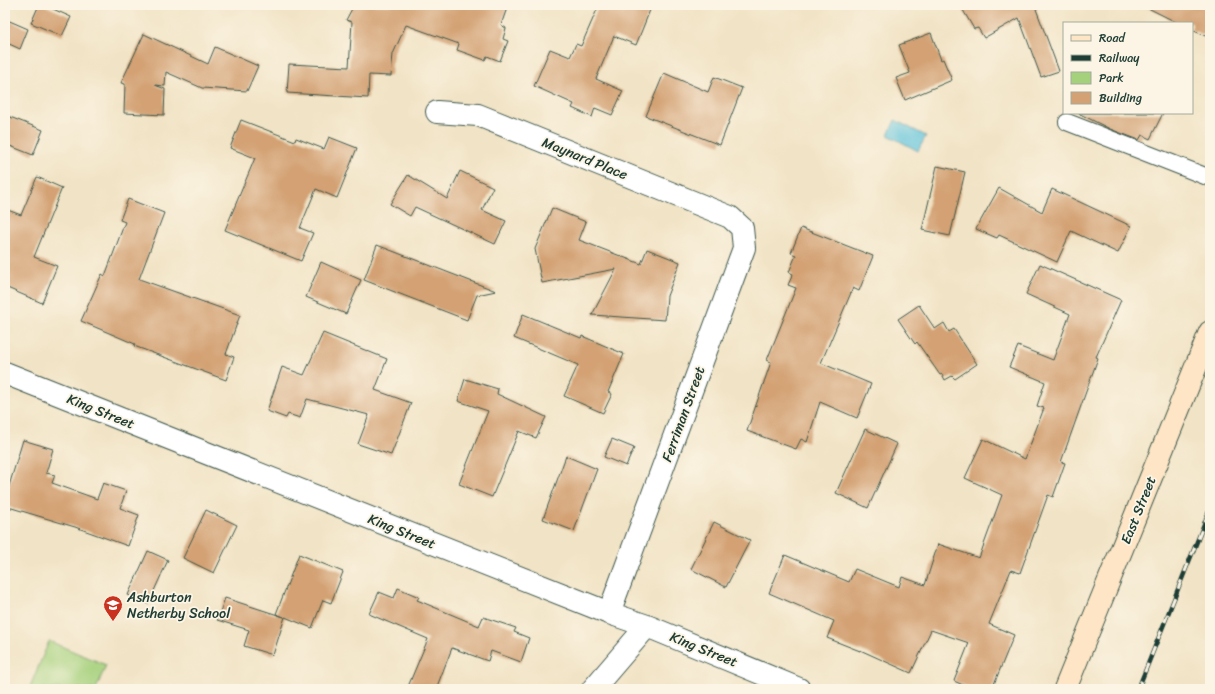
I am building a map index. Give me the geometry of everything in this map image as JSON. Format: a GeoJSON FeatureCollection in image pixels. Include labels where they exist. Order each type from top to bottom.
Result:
{"type":"FeatureCollection","features":[{"type":"Feature","properties":{"kind":"main road","name":"East Street"},"geometry":{"type":"LineString","coordinates":[[1065,689],[1210,332]]}},
{"type":"Feature","properties":{"kind":"street","name":"Maynard Place"},"geometry":{"type":"LineString","coordinates":[[437,112],[478,115],[730,217]]}},
{"type":"Feature","properties":{"kind":"street","name":"Ferriman Street"},"geometry":{"type":"LineString","coordinates":[[609,613],[744,248],[742,228],[730,217]]}},
{"type":"Feature","properties":{"kind":"street","name":"King Street"},"geometry":{"type":"LineString","coordinates":[[5,373],[609,613],[647,626],[799,689]]}},
{"type":"Feature","properties":{"kind":"street"},"geometry":{"type":"LineString","coordinates":[[593,689],[647,626]]}},
{"type":"Feature","properties":{"kind":"lane"},"geometry":{"type":"LineString","coordinates":[[1067,122],[1210,178]]}},
{"type":"Feature","properties":{"kind":"green space"},"geometry":{"type":"Polygon","coordinates":[[[49,641],[106,665],[96,689],[29,689],[49,641]]]}},
{"type":"Feature","properties":{"kind":"water"},"geometry":{"type":"Polygon","coordinates":[[[895,120],[926,136],[918,151],[888,135],[895,120]]]}},
{"type":"Feature","properties":{"kind":"building"},"geometry":{"type":"Polygon","coordinates":[[[39,5],[44,5],[71,17],[62,36],[31,23],[39,5]]]}},
{"type":"Feature","properties":{"kind":"building"},"geometry":{"type":"Polygon","coordinates":[[[354,5],[508,5],[501,25],[506,28],[503,39],[508,41],[500,61],[487,56],[485,60],[457,50],[459,44],[406,25],[393,54],[391,76],[369,75],[368,98],[287,93],[289,64],[349,67],[352,22],[346,20],[354,5]]]}},
{"type":"Feature","properties":{"kind":"building"},"geometry":{"type":"Polygon","coordinates":[[[599,5],[652,5],[636,45],[614,36],[596,79],[623,91],[612,115],[595,108],[592,117],[572,108],[574,104],[534,86],[550,49],[570,57],[576,44],[581,46],[599,5]]]}},
{"type":"Feature","properties":{"kind":"building"},"geometry":{"type":"Polygon","coordinates":[[[960,5],[1043,5],[1036,9],[1059,71],[1041,77],[1019,18],[984,38],[978,28],[974,29],[960,5]]]}},
{"type":"Feature","properties":{"kind":"building"},"geometry":{"type":"Polygon","coordinates":[[[1142,5],[1210,5],[1210,38],[1193,30],[1193,22],[1176,22],[1142,5]]]}},
{"type":"Feature","properties":{"kind":"building"},"geometry":{"type":"Polygon","coordinates":[[[5,19],[28,29],[20,49],[5,42],[5,19]]]}},
{"type":"Feature","properties":{"kind":"building"},"geometry":{"type":"Polygon","coordinates":[[[931,33],[941,60],[943,59],[952,80],[905,100],[896,78],[910,73],[899,45],[931,33]]]}},
{"type":"Feature","properties":{"kind":"building"},"geometry":{"type":"Polygon","coordinates":[[[144,34],[208,64],[215,47],[258,66],[247,91],[202,88],[166,72],[165,86],[155,85],[165,89],[164,115],[124,113],[125,84],[121,83],[144,34]]]}},
{"type":"Feature","properties":{"kind":"building"},"geometry":{"type":"Polygon","coordinates":[[[664,73],[708,92],[714,77],[742,88],[720,145],[646,116],[664,73]]]}},
{"type":"Feature","properties":{"kind":"building"},"geometry":{"type":"Polygon","coordinates":[[[1080,114],[1162,114],[1150,139],[1142,135],[1139,140],[1110,129],[1080,114]]]}},
{"type":"Feature","properties":{"kind":"building"},"geometry":{"type":"Polygon","coordinates":[[[5,115],[43,130],[33,155],[5,144],[5,115]]]}},
{"type":"Feature","properties":{"kind":"building"},"geometry":{"type":"Polygon","coordinates":[[[241,120],[295,141],[296,138],[324,149],[329,137],[357,148],[337,198],[316,189],[300,228],[313,233],[301,261],[225,230],[255,158],[230,148],[241,120]]]}},
{"type":"Feature","properties":{"kind":"building"},"geometry":{"type":"Polygon","coordinates":[[[937,166],[965,172],[950,236],[922,230],[937,166]]]}},
{"type":"Feature","properties":{"kind":"building"},"geometry":{"type":"Polygon","coordinates":[[[460,171],[493,187],[482,210],[506,221],[495,244],[415,207],[410,216],[390,204],[408,175],[447,199],[460,171]]]}},
{"type":"Feature","properties":{"kind":"building"},"geometry":{"type":"Polygon","coordinates":[[[37,177],[62,188],[34,257],[57,266],[42,303],[5,287],[5,209],[21,215],[37,177]]]}},
{"type":"Feature","properties":{"kind":"building"},"geometry":{"type":"Polygon","coordinates":[[[999,188],[1042,212],[1052,189],[1131,226],[1118,253],[1071,231],[1057,262],[999,235],[997,238],[976,229],[999,188]]]}},
{"type":"Feature","properties":{"kind":"building"},"geometry":{"type":"Polygon","coordinates":[[[128,199],[164,213],[139,279],[240,315],[226,354],[234,357],[226,380],[134,346],[135,344],[81,321],[102,274],[105,276],[125,222],[120,220],[128,199]]]}},
{"type":"Feature","properties":{"kind":"building"},"geometry":{"type":"Polygon","coordinates":[[[552,208],[586,222],[579,240],[641,264],[647,249],[680,262],[667,296],[665,320],[592,315],[616,269],[542,283],[535,249],[552,208]]]}},
{"type":"Feature","properties":{"kind":"building"},"geometry":{"type":"Polygon","coordinates":[[[801,228],[873,256],[859,291],[853,288],[821,363],[871,384],[857,418],[820,402],[807,442],[801,439],[796,449],[747,431],[771,362],[767,360],[796,288],[788,285],[793,274],[789,272],[796,255],[791,253],[801,228]]]}},
{"type":"Feature","properties":{"kind":"building"},"geometry":{"type":"Polygon","coordinates":[[[377,245],[496,291],[477,295],[467,320],[364,280],[377,245]]]}},
{"type":"Feature","properties":{"kind":"building"},"geometry":{"type":"Polygon","coordinates":[[[321,262],[361,280],[346,314],[306,297],[321,262]]]}},
{"type":"Feature","properties":{"kind":"building"},"geometry":{"type":"Polygon","coordinates":[[[1040,264],[1121,300],[1096,357],[1098,358],[1061,462],[1065,463],[1053,497],[1048,495],[1020,573],[1011,570],[989,624],[1014,635],[992,689],[972,689],[954,681],[969,643],[931,630],[911,673],[860,650],[827,638],[834,621],[769,593],[785,555],[849,582],[855,569],[899,587],[902,577],[925,585],[938,544],[979,558],[1002,495],[965,478],[983,439],[1025,459],[1044,408],[1037,406],[1045,382],[1009,367],[1018,346],[1053,360],[1070,314],[1026,294],[1040,264]]]}},
{"type":"Feature","properties":{"kind":"building"},"geometry":{"type":"Polygon","coordinates":[[[919,305],[935,329],[944,323],[949,332],[954,329],[977,364],[955,379],[952,376],[945,380],[942,374],[940,375],[917,342],[915,344],[898,319],[919,305]]]}},
{"type":"Feature","properties":{"kind":"building"},"geometry":{"type":"Polygon","coordinates":[[[523,314],[581,338],[582,336],[624,354],[608,392],[612,394],[603,413],[564,396],[578,365],[514,338],[523,314]]]}},
{"type":"Feature","properties":{"kind":"building"},"geometry":{"type":"Polygon","coordinates":[[[323,333],[387,359],[375,390],[411,403],[391,455],[358,444],[369,415],[307,399],[300,418],[288,414],[286,418],[267,411],[282,367],[304,375],[323,333]]]}},
{"type":"Feature","properties":{"kind":"building"},"geometry":{"type":"Polygon","coordinates":[[[465,379],[498,389],[497,394],[546,417],[536,438],[519,431],[492,497],[459,484],[488,411],[458,401],[465,379]]]}},
{"type":"Feature","properties":{"kind":"building"},"geometry":{"type":"Polygon","coordinates":[[[865,429],[897,444],[868,508],[836,493],[865,429]]]}},
{"type":"Feature","properties":{"kind":"building"},"geometry":{"type":"Polygon","coordinates":[[[612,439],[634,448],[626,466],[604,457],[612,439]]]}},
{"type":"Feature","properties":{"kind":"building"},"geometry":{"type":"Polygon","coordinates":[[[23,440],[53,449],[46,473],[55,475],[52,483],[97,499],[103,483],[126,491],[120,508],[139,515],[128,546],[75,527],[5,506],[5,499],[23,440]]]}},
{"type":"Feature","properties":{"kind":"building"},"geometry":{"type":"Polygon","coordinates":[[[566,456],[597,469],[574,531],[543,519],[566,456]]]}},
{"type":"Feature","properties":{"kind":"building"},"geometry":{"type":"Polygon","coordinates":[[[206,510],[237,525],[214,573],[183,558],[206,510]]]}},
{"type":"Feature","properties":{"kind":"building"},"geometry":{"type":"Polygon","coordinates":[[[714,522],[750,540],[726,587],[691,569],[714,522]]]}},
{"type":"Feature","properties":{"kind":"building"},"geometry":{"type":"Polygon","coordinates":[[[148,551],[168,560],[148,604],[128,595],[148,551]]]}},
{"type":"Feature","properties":{"kind":"building"},"geometry":{"type":"Polygon","coordinates":[[[299,554],[343,572],[331,603],[323,600],[312,628],[285,617],[273,655],[244,646],[249,630],[217,620],[225,598],[284,617],[276,614],[299,554]]]}},
{"type":"Feature","properties":{"kind":"building"},"geometry":{"type":"Polygon","coordinates":[[[398,588],[419,597],[417,600],[479,626],[483,617],[516,628],[514,632],[529,638],[521,662],[491,651],[488,661],[452,648],[436,689],[407,689],[428,639],[369,614],[379,592],[394,598],[398,588]]]}},
{"type":"Feature","properties":{"kind":"railway"},"geometry":{"type":"LineString","coordinates":[[1138,689],[1210,509]]}},
{"type":"Feature","properties":{"kind":"place","name":"Ashburton Netherby School"},"geometry":{"type":"Point","coordinates":[113,622]}}]}
